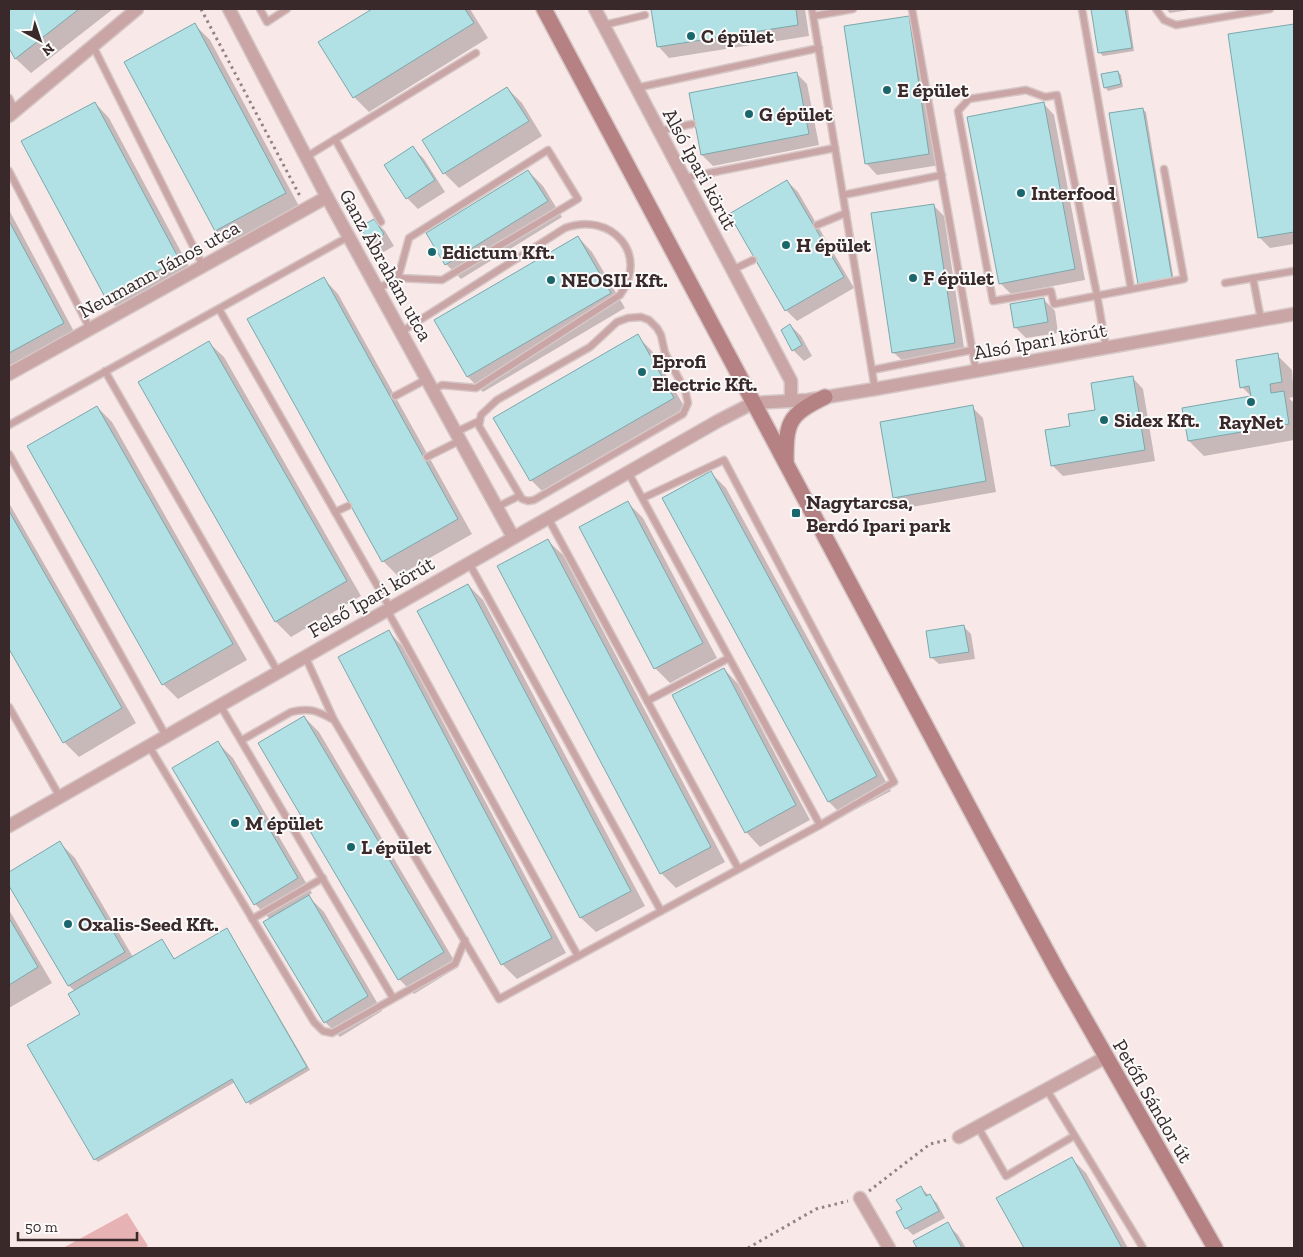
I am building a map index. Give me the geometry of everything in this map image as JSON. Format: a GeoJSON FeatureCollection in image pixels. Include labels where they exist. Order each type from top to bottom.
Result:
{"type":"FeatureCollection","features":[{"type":"Feature","properties":{"kind":"main road","name":"Petőfi Sándor út"},"geometry":{"type":"LineString","coordinates":[[544,9],[786,466],[1058,972],[1214,1248]]}},
{"type":"Feature","properties":{"kind":"main road"},"geometry":{"type":"LineString","coordinates":[[786,466],[789,423],[799,411],[824,397]]}},
{"type":"Feature","properties":{"kind":"street"},"geometry":{"type":"LineString","coordinates":[[12,113],[137,9]]}},
{"type":"Feature","properties":{"kind":"street","name":"Ganz Ábrahám utca"},"geometry":{"type":"LineString","coordinates":[[229,9],[348,237],[513,537]]}},
{"type":"Feature","properties":{"kind":"street","name":"Alsó Ipari körút"},"geometry":{"type":"LineString","coordinates":[[596,9],[791,382],[791,401]]}},
{"type":"Feature","properties":{"kind":"street","name":"Neumann János utca"},"geometry":{"type":"LineString","coordinates":[[9,374],[327,197]]}},
{"type":"Feature","properties":{"kind":"street","name":"Alsó Ipari körút"},"geometry":{"type":"LineString","coordinates":[[754,404],[824,397],[875,389],[1294,314]]}},
{"type":"Feature","properties":{"kind":"street","name":"Felső Ipari körút"},"geometry":{"type":"LineString","coordinates":[[9,826],[718,420],[754,404]]}},
{"type":"Feature","properties":{"kind":"street"},"geometry":{"type":"LineString","coordinates":[[960,1137],[1106,1057]]}},
{"type":"Feature","properties":{"kind":"street"},"geometry":{"type":"LineString","coordinates":[[860,1198],[889,1248]]}},
{"type":"Feature","properties":{"kind":"lane"},"geometry":{"type":"LineString","coordinates":[[260,9],[267,22],[288,9]]}},
{"type":"Feature","properties":{"kind":"lane"},"geometry":{"type":"LineString","coordinates":[[812,9],[875,389]]}},
{"type":"Feature","properties":{"kind":"lane"},"geometry":{"type":"LineString","coordinates":[[814,16],[853,9]]}},
{"type":"Feature","properties":{"kind":"lane"},"geometry":{"type":"LineString","coordinates":[[912,9],[976,371]]}},
{"type":"Feature","properties":{"kind":"lane"},"geometry":{"type":"LineString","coordinates":[[1082,9],[1131,289]]}},
{"type":"Feature","properties":{"kind":"lane"},"geometry":{"type":"LineString","coordinates":[[1156,9],[1164,20],[1176,25],[1241,11],[1270,9]]}},
{"type":"Feature","properties":{"kind":"lane"},"geometry":{"type":"LineString","coordinates":[[604,25],[645,15]]}},
{"type":"Feature","properties":{"kind":"lane"},"geometry":{"type":"LineString","coordinates":[[93,46],[203,266]]}},
{"type":"Feature","properties":{"kind":"lane"},"geometry":{"type":"LineString","coordinates":[[636,88],[819,48]]}},
{"type":"Feature","properties":{"kind":"lane"},"geometry":{"type":"LineString","coordinates":[[306,157],[476,53]]}},
{"type":"Feature","properties":{"kind":"lane"},"geometry":{"type":"LineString","coordinates":[[1106,347],[1097,295],[1057,95],[1046,97],[1026,90],[969,99],[958,111],[993,301],[1051,291],[1054,304],[1097,295],[1184,279],[1164,169]]}},
{"type":"Feature","properties":{"kind":"lane"},"geometry":{"type":"LineString","coordinates":[[9,98],[12,113]]}},
{"type":"Feature","properties":{"kind":"lane"},"geometry":{"type":"LineString","coordinates":[[659,131],[692,124]]}},
{"type":"Feature","properties":{"kind":"lane"},"geometry":{"type":"LineString","coordinates":[[335,139],[381,222]]}},
{"type":"Feature","properties":{"kind":"lane"},"geometry":{"type":"LineString","coordinates":[[684,178],[835,148]]}},
{"type":"Feature","properties":{"kind":"lane"},"geometry":{"type":"LineString","coordinates":[[378,289],[398,278],[442,280],[578,199],[548,150],[409,238],[398,278]]}},
{"type":"Feature","properties":{"kind":"lane"},"geometry":{"type":"LineString","coordinates":[[9,171],[90,329]]}},
{"type":"Feature","properties":{"kind":"lane"},"geometry":{"type":"LineString","coordinates":[[843,195],[942,176]]}},
{"type":"Feature","properties":{"kind":"lane"},"geometry":{"type":"LineString","coordinates":[[817,225],[846,213]]}},
{"type":"Feature","properties":{"kind":"lane"},"geometry":{"type":"LineString","coordinates":[[395,396],[430,385],[476,388],[620,295],[626,286],[630,271],[630,258],[624,243],[606,227],[589,223],[575,224],[565,228],[401,332]]}},
{"type":"Feature","properties":{"kind":"lane"},"geometry":{"type":"LineString","coordinates":[[9,425],[348,237]]}},
{"type":"Feature","properties":{"kind":"lane"},"geometry":{"type":"LineString","coordinates":[[732,270],[753,260]]}},
{"type":"Feature","properties":{"kind":"lane"},"geometry":{"type":"LineString","coordinates":[[1225,283],[1294,271]]}},
{"type":"Feature","properties":{"kind":"lane"},"geometry":{"type":"LineString","coordinates":[[1253,278],[1262,320]]}},
{"type":"Feature","properties":{"kind":"lane"},"geometry":{"type":"LineString","coordinates":[[219,309],[335,512],[578,956]]}},
{"type":"Feature","properties":{"kind":"lane"},"geometry":{"type":"LineString","coordinates":[[641,317],[649,320],[661,335],[665,353],[687,396],[688,403],[684,414],[534,500],[528,501],[519,496],[479,426],[481,416],[497,400],[590,347],[617,322],[628,318],[641,317]]}},
{"type":"Feature","properties":{"kind":"lane"},"geometry":{"type":"LineString","coordinates":[[872,370],[972,350]]}},
{"type":"Feature","properties":{"kind":"lane"},"geometry":{"type":"LineString","coordinates":[[105,371],[278,672]]}},
{"type":"Feature","properties":{"kind":"lane"},"geometry":{"type":"LineString","coordinates":[[427,457],[479,421]]}},
{"type":"Feature","properties":{"kind":"lane"},"geometry":{"type":"LineString","coordinates":[[9,454],[166,736]]}},
{"type":"Feature","properties":{"kind":"lane"},"geometry":{"type":"LineString","coordinates":[[305,656],[334,720],[498,999],[820,825],[894,782],[724,460],[643,498]]}},
{"type":"Feature","properties":{"kind":"lane"},"geometry":{"type":"LineString","coordinates":[[628,472],[820,825]]}},
{"type":"Feature","properties":{"kind":"lane"},"geometry":{"type":"LineString","coordinates":[[497,507],[519,496]]}},
{"type":"Feature","properties":{"kind":"lane"},"geometry":{"type":"LineString","coordinates":[[335,512],[348,506]]}},
{"type":"Feature","properties":{"kind":"lane"},"geometry":{"type":"LineString","coordinates":[[548,518],[738,868]]}},
{"type":"Feature","properties":{"kind":"lane"},"geometry":{"type":"LineString","coordinates":[[469,563],[661,911]]}},
{"type":"Feature","properties":{"kind":"lane"},"geometry":{"type":"LineString","coordinates":[[648,701],[730,658]]}},
{"type":"Feature","properties":{"kind":"lane"},"geometry":{"type":"LineString","coordinates":[[220,705],[393,998]]}},
{"type":"Feature","properties":{"kind":"lane"},"geometry":{"type":"LineString","coordinates":[[9,707],[60,797]]}},
{"type":"Feature","properties":{"kind":"lane"},"geometry":{"type":"LineString","coordinates":[[242,740],[291,712],[300,710],[317,711],[334,720]]}},
{"type":"Feature","properties":{"kind":"lane"},"geometry":{"type":"LineString","coordinates":[[149,746],[314,1022],[324,1031],[332,1033],[455,964],[465,940]]}},
{"type":"Feature","properties":{"kind":"lane"},"geometry":{"type":"LineString","coordinates":[[252,919],[323,878]]}},
{"type":"Feature","properties":{"kind":"lane"},"geometry":{"type":"LineString","coordinates":[[1047,1090],[1143,1248]]}},
{"type":"Feature","properties":{"kind":"lane"},"geometry":{"type":"LineString","coordinates":[[978,1127],[1006,1176],[1074,1136]]}},
{"type":"Feature","properties":{"kind":"path"},"geometry":{"type":"LineString","coordinates":[[201,9],[306,208]]}},
{"type":"Feature","properties":{"kind":"shaded area"},"geometry":{"type":"Polygon","coordinates":[[[127,1213],[148,1246],[144,1248],[63,1248],[127,1213]]]}},
{"type":"Feature","properties":{"kind":"building"},"geometry":{"type":"Polygon","coordinates":[[[9,9],[79,9],[15,59],[9,48],[9,9]]]}},
{"type":"Feature","properties":{"kind":"building"},"geometry":{"type":"Polygon","coordinates":[[[372,9],[465,9],[474,23],[353,98],[318,42],[372,9]]]}},
{"type":"Feature","properties":{"kind":"building","name":"C épület"},"geometry":{"type":"Polygon","coordinates":[[[651,9],[796,9],[798,25],[657,47],[651,9]]]}},
{"type":"Feature","properties":{"kind":"building"},"geometry":{"type":"Polygon","coordinates":[[[1091,9],[1125,9],[1132,48],[1098,53],[1091,9]]]}},
{"type":"Feature","properties":{"kind":"building","name":"E épület"},"geometry":{"type":"Polygon","coordinates":[[[909,16],[929,154],[865,164],[844,26],[909,16]]]}},
{"type":"Feature","properties":{"kind":"building"},"geometry":{"type":"Polygon","coordinates":[[[195,23],[286,193],[215,231],[124,62],[195,23]]]}},
{"type":"Feature","properties":{"kind":"building"},"geometry":{"type":"Polygon","coordinates":[[[1294,24],[1294,232],[1258,238],[1228,34],[1294,24]]]}},
{"type":"Feature","properties":{"kind":"building"},"geometry":{"type":"Polygon","coordinates":[[[1118,71],[1121,84],[1104,88],[1101,74],[1118,71]]]}},
{"type":"Feature","properties":{"kind":"building","name":"G épület"},"geometry":{"type":"Polygon","coordinates":[[[797,72],[809,134],[701,155],[689,93],[797,72]]]}},
{"type":"Feature","properties":{"kind":"building"},"geometry":{"type":"Polygon","coordinates":[[[507,87],[529,121],[443,174],[422,140],[507,87]]]}},
{"type":"Feature","properties":{"kind":"building"},"geometry":{"type":"Polygon","coordinates":[[[95,102],[179,259],[106,299],[21,141],[95,102]]]}},
{"type":"Feature","properties":{"kind":"building","name":"Interfood"},"geometry":{"type":"Polygon","coordinates":[[[1044,102],[1075,269],[999,284],[967,117],[1044,102]]]}},
{"type":"Feature","properties":{"kind":"building"},"geometry":{"type":"Polygon","coordinates":[[[1143,108],[1172,278],[1138,284],[1109,113],[1143,108]]]}},
{"type":"Feature","properties":{"kind":"building"},"geometry":{"type":"Polygon","coordinates":[[[413,146],[435,180],[406,199],[384,165],[413,146]]]}},
{"type":"Feature","properties":{"kind":"building"},"geometry":{"type":"Polygon","coordinates":[[[528,170],[548,201],[445,265],[426,233],[528,170]]]}},
{"type":"Feature","properties":{"kind":"building","name":"H épület"},"geometry":{"type":"Polygon","coordinates":[[[787,180],[844,277],[785,311],[729,214],[787,180]]]}},
{"type":"Feature","properties":{"kind":"building","name":"F épület"},"geometry":{"type":"Polygon","coordinates":[[[934,204],[955,343],[892,353],[871,213],[934,204]]]}},
{"type":"Feature","properties":{"kind":"building"},"geometry":{"type":"Polygon","coordinates":[[[374,219],[384,234],[370,243],[360,227],[374,219]]]}},
{"type":"Feature","properties":{"kind":"building"},"geometry":{"type":"Polygon","coordinates":[[[9,221],[64,323],[9,353],[9,221]]]}},
{"type":"Feature","properties":{"kind":"building"},"geometry":{"type":"Polygon","coordinates":[[[578,236],[611,293],[467,377],[434,320],[578,236]]]}},
{"type":"Feature","properties":{"kind":"building"},"geometry":{"type":"Polygon","coordinates":[[[324,277],[458,519],[382,562],[247,319],[324,277]]]}},
{"type":"Feature","properties":{"kind":"building"},"geometry":{"type":"Polygon","coordinates":[[[1044,298],[1048,322],[1014,328],[1010,304],[1044,298]]]}},
{"type":"Feature","properties":{"kind":"building"},"geometry":{"type":"Polygon","coordinates":[[[790,324],[802,345],[792,351],[781,330],[790,324]]]}},
{"type":"Feature","properties":{"kind":"building"},"geometry":{"type":"Polygon","coordinates":[[[638,334],[674,398],[530,481],[493,418],[638,334]]]}},
{"type":"Feature","properties":{"kind":"building"},"geometry":{"type":"Polygon","coordinates":[[[209,341],[347,581],[275,622],[138,382],[209,341]]]}},
{"type":"Feature","properties":{"kind":"building","name":"RayNet"},"geometry":{"type":"Polygon","coordinates":[[[1278,353],[1282,382],[1270,384],[1271,393],[1284,391],[1289,424],[1188,441],[1182,408],[1251,396],[1249,386],[1240,388],[1236,360],[1278,353]]]}},
{"type":"Feature","properties":{"kind":"building","name":"Sidex Kft."},"geometry":{"type":"Polygon","coordinates":[[[1133,376],[1145,450],[1051,466],[1045,430],[1070,426],[1068,414],[1095,410],[1091,383],[1133,376]]]}},
{"type":"Feature","properties":{"kind":"building"},"geometry":{"type":"Polygon","coordinates":[[[973,405],[986,481],[893,498],[880,422],[973,405]]]}},
{"type":"Feature","properties":{"kind":"building"},"geometry":{"type":"Polygon","coordinates":[[[97,406],[233,644],[162,685],[27,446],[97,406]]]}},
{"type":"Feature","properties":{"kind":"building"},"geometry":{"type":"Polygon","coordinates":[[[711,471],[877,776],[828,802],[662,498],[711,471]]]}},
{"type":"Feature","properties":{"kind":"building"},"geometry":{"type":"Polygon","coordinates":[[[628,501],[703,643],[654,669],[579,527],[628,501]]]}},
{"type":"Feature","properties":{"kind":"building"},"geometry":{"type":"Polygon","coordinates":[[[9,511],[122,708],[63,743],[9,649],[9,511]]]}},
{"type":"Feature","properties":{"kind":"building"},"geometry":{"type":"Polygon","coordinates":[[[548,539],[711,847],[660,874],[497,566],[548,539]]]}},
{"type":"Feature","properties":{"kind":"building"},"geometry":{"type":"Polygon","coordinates":[[[468,584],[631,891],[580,918],[417,611],[468,584]]]}},
{"type":"Feature","properties":{"kind":"building"},"geometry":{"type":"Polygon","coordinates":[[[964,625],[969,652],[930,658],[926,631],[964,625]]]}},
{"type":"Feature","properties":{"kind":"building"},"geometry":{"type":"Polygon","coordinates":[[[389,630],[552,938],[501,965],[338,657],[389,630]]]}},
{"type":"Feature","properties":{"kind":"building"},"geometry":{"type":"Polygon","coordinates":[[[724,668],[796,805],[745,833],[672,695],[724,668]]]}},
{"type":"Feature","properties":{"kind":"building","name":"L épület"},"geometry":{"type":"Polygon","coordinates":[[[304,716],[444,952],[398,980],[258,743],[304,716]]]}},
{"type":"Feature","properties":{"kind":"building","name":"M épület"},"geometry":{"type":"Polygon","coordinates":[[[218,741],[298,878],[254,905],[172,768],[218,741]]]}},
{"type":"Feature","properties":{"kind":"building"},"geometry":{"type":"Polygon","coordinates":[[[60,841],[125,952],[68,986],[9,886],[9,872],[60,841]]]}},
{"type":"Feature","properties":{"kind":"building"},"geometry":{"type":"Polygon","coordinates":[[[309,895],[368,996],[324,1023],[263,922],[309,895]]]}},
{"type":"Feature","properties":{"kind":"building"},"geometry":{"type":"Polygon","coordinates":[[[9,918],[38,967],[9,985],[9,918]]]}},
{"type":"Feature","properties":{"kind":"building"},"geometry":{"type":"Polygon","coordinates":[[[227,928],[307,1067],[246,1103],[232,1079],[94,1160],[27,1045],[80,1014],[68,994],[162,939],[174,959],[227,928]]]}},
{"type":"Feature","properties":{"kind":"building"},"geometry":{"type":"Polygon","coordinates":[[[1072,1157],[1122,1248],[1024,1248],[996,1198],[1072,1157]]]}},
{"type":"Feature","properties":{"kind":"building"},"geometry":{"type":"Polygon","coordinates":[[[921,1186],[926,1196],[930,1194],[939,1211],[905,1229],[896,1212],[902,1209],[896,1200],[921,1186]]]}},
{"type":"Feature","properties":{"kind":"building"},"geometry":{"type":"Polygon","coordinates":[[[948,1222],[962,1248],[917,1248],[913,1241],[948,1222]]]}},
{"type":"Feature","properties":{"kind":"place","name":"C épület"},"geometry":{"type":"Point","coordinates":[691,36]}},
{"type":"Feature","properties":{"kind":"place","name":"E épület"},"geometry":{"type":"Point","coordinates":[887,90]}},
{"type":"Feature","properties":{"kind":"place","name":"G épület"},"geometry":{"type":"Point","coordinates":[749,114]}},
{"type":"Feature","properties":{"kind":"place","name":"Interfood"},"geometry":{"type":"Point","coordinates":[1021,193]}},
{"type":"Feature","properties":{"kind":"place","name":"H épület"},"geometry":{"type":"Point","coordinates":[786,245]}},
{"type":"Feature","properties":{"kind":"place","name":"Edictum Kft."},"geometry":{"type":"Point","coordinates":[432,252]}},
{"type":"Feature","properties":{"kind":"place","name":"F épület"},"geometry":{"type":"Point","coordinates":[913,278]}},
{"type":"Feature","properties":{"kind":"place","name":"NEOSIL Kft."},"geometry":{"type":"Point","coordinates":[551,280]}},
{"type":"Feature","properties":{"kind":"place","name":"Eprofi Electric Kft."},"geometry":{"type":"Point","coordinates":[642,372]}},
{"type":"Feature","properties":{"kind":"place","name":"RayNet"},"geometry":{"type":"Point","coordinates":[1251,402]}},
{"type":"Feature","properties":{"kind":"place","name":"Sidex Kft."},"geometry":{"type":"Point","coordinates":[1104,420]}},
{"type":"Feature","properties":{"kind":"place","name":"Nagytarcsa, Berdó Ipari park"},"geometry":{"type":"Point","coordinates":[796,513]}},
{"type":"Feature","properties":{"kind":"place","name":"M épület"},"geometry":{"type":"Point","coordinates":[235,823]}},
{"type":"Feature","properties":{"kind":"place","name":"L épület"},"geometry":{"type":"Point","coordinates":[351,847]}},
{"type":"Feature","properties":{"kind":"place","name":"Oxalis-Seed Kft."},"geometry":{"type":"Point","coordinates":[68,924]}}]}
